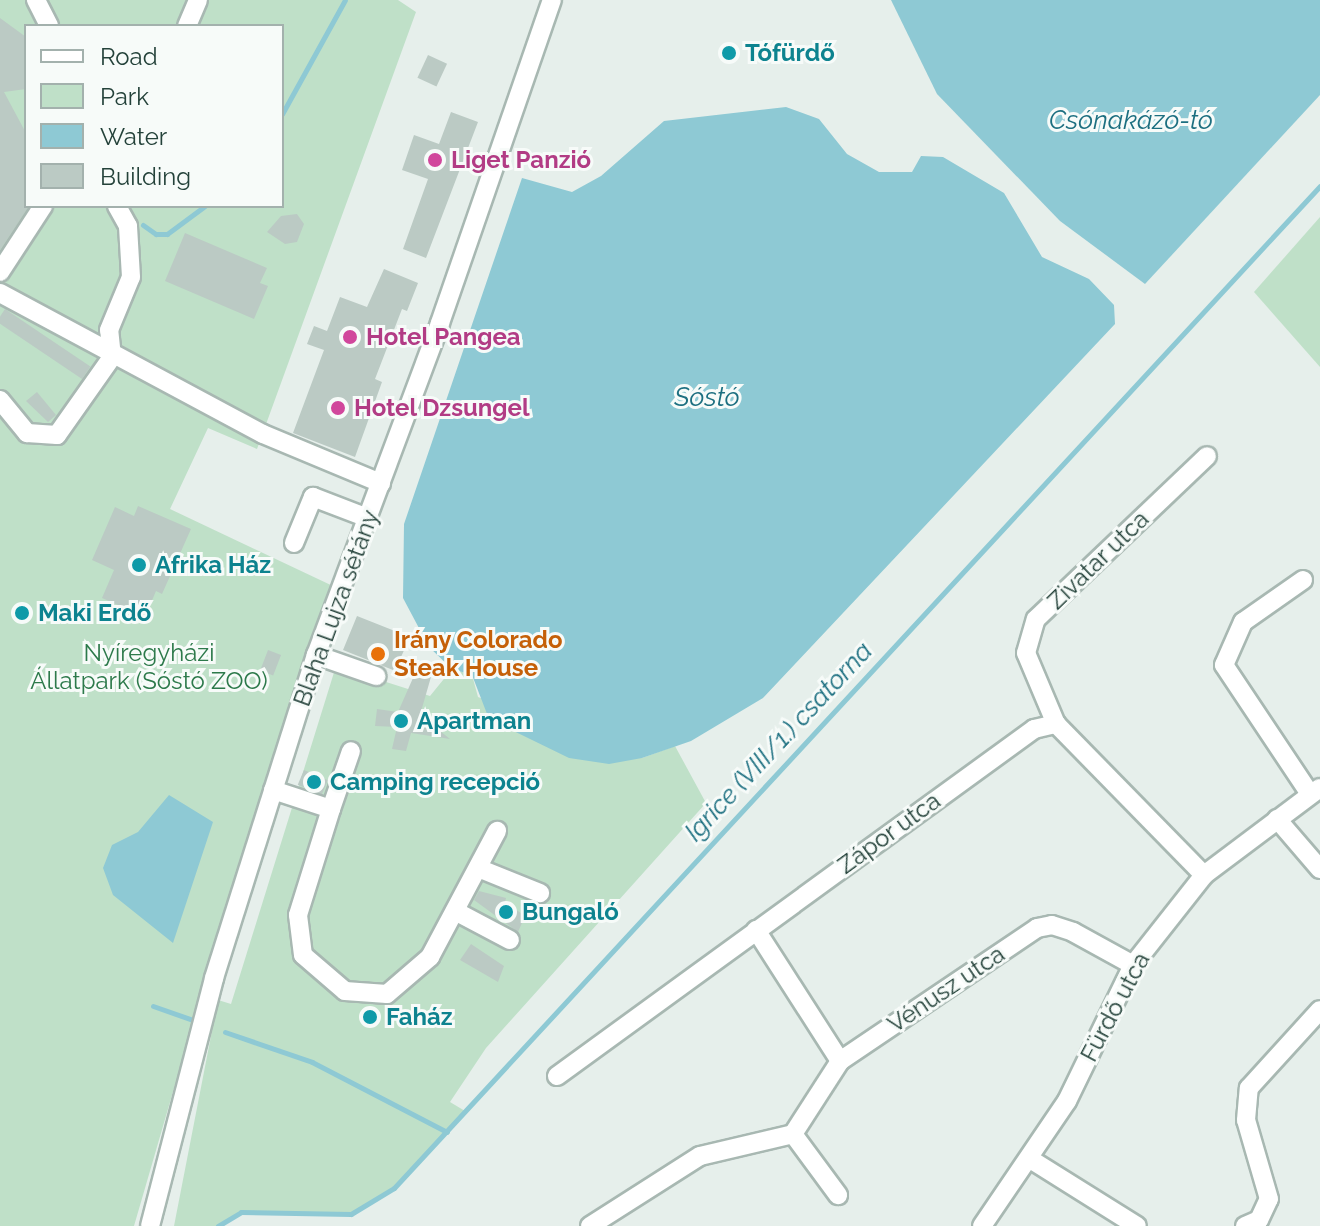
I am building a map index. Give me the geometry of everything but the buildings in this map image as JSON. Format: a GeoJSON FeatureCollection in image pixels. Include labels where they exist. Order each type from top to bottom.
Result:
{"type":"FeatureCollection","features":[{"type":"Feature","properties":{"kind":"street"},"geometry":{"type":"LineString","coordinates":[[36,0],[48,24]]}},
{"type":"Feature","properties":{"kind":"street"},"geometry":{"type":"LineString","coordinates":[[188,24],[198,0]]}},
{"type":"Feature","properties":{"kind":"street","name":"Blaha Lujza sétány"},"geometry":{"type":"LineString","coordinates":[[150,1226],[214,978],[316,655],[381,483],[552,0]]}},
{"type":"Feature","properties":{"kind":"street"},"geometry":{"type":"LineString","coordinates":[[0,272],[42,208]]}},
{"type":"Feature","properties":{"kind":"street"},"geometry":{"type":"LineString","coordinates":[[0,400],[27,433],[57,435],[112,357],[109,330],[131,277],[128,226],[118,208]]}},
{"type":"Feature","properties":{"kind":"street"},"geometry":{"type":"LineString","coordinates":[[0,293],[112,357],[263,434],[381,483]]}},
{"type":"Feature","properties":{"kind":"street","name":"Zivatar utca"},"geometry":{"type":"LineString","coordinates":[[1056,724],[1026,653],[1036,619],[1207,456]]}},
{"type":"Feature","properties":{"kind":"street"},"geometry":{"type":"LineString","coordinates":[[294,543],[313,497],[368,518]]}},
{"type":"Feature","properties":{"kind":"street"},"geometry":{"type":"LineString","coordinates":[[1303,580],[1243,622],[1224,665],[1315,791]]}},
{"type":"Feature","properties":{"kind":"street"},"geometry":{"type":"LineString","coordinates":[[316,655],[376,676]]}},
{"type":"Feature","properties":{"kind":"street"},"geometry":{"type":"LineString","coordinates":[[1056,724],[1204,875]]}},
{"type":"Feature","properties":{"kind":"street","name":"Zápor utca"},"geometry":{"type":"LineString","coordinates":[[557,1076],[1034,729],[1056,724]]}},
{"type":"Feature","properties":{"kind":"street"},"geometry":{"type":"LineString","coordinates":[[351,751],[298,915],[303,955],[345,991],[387,994],[430,957],[497,831]]}},
{"type":"Feature","properties":{"kind":"street"},"geometry":{"type":"LineString","coordinates":[[273,790],[331,809]]}},
{"type":"Feature","properties":{"kind":"street","name":"Fürdő utca"},"geometry":{"type":"LineString","coordinates":[[982,1226],[1067,1101],[1133,965],[1204,875],[1315,791]]}},
{"type":"Feature","properties":{"kind":"street"},"geometry":{"type":"LineString","coordinates":[[1277,819],[1320,869]]}},
{"type":"Feature","properties":{"kind":"street"},"geometry":{"type":"LineString","coordinates":[[478,868],[540,893]]}},
{"type":"Feature","properties":{"kind":"street"},"geometry":{"type":"LineString","coordinates":[[455,911],[510,940]]}},
{"type":"Feature","properties":{"kind":"street","name":"Vénusz utca"},"geometry":{"type":"LineString","coordinates":[[793,1134],[840,1061],[1037,928],[1052,925],[1073,932],[1133,965]]}},
{"type":"Feature","properties":{"kind":"street"},"geometry":{"type":"LineString","coordinates":[[756,930],[840,1061]]}},
{"type":"Feature","properties":{"kind":"street"},"geometry":{"type":"LineString","coordinates":[[1245,1226],[1259,1220],[1269,1199],[1246,1120],[1249,1088],[1320,1010]]}},
{"type":"Feature","properties":{"kind":"street"},"geometry":{"type":"LineString","coordinates":[[593,1225],[700,1156],[793,1134],[838,1195]]}},
{"type":"Feature","properties":{"kind":"street"},"geometry":{"type":"LineString","coordinates":[[1030,1159],[1137,1226]]}},
{"type":"Feature","properties":{"kind":"green space","name":"Nyíregyházi Állatpark (Sóstó ZOO)"},"geometry":{"type":"Polygon","coordinates":[[[0,0],[398,0],[416,12],[257,449],[208,428],[170,509],[335,587],[202,992],[134,1226],[0,1226],[0,0]]]}},
{"type":"Feature","properties":{"kind":"green space"},"geometry":{"type":"Polygon","coordinates":[[[1320,217],[1320,367],[1254,292],[1320,217]]]}},
{"type":"Feature","properties":{"kind":"green space"},"geometry":{"type":"Polygon","coordinates":[[[336,666],[430,696],[452,669],[472,675],[478,697],[642,758],[675,746],[706,803],[486,1048],[450,1102],[465,1111],[394,1188],[351,1214],[241,1212],[218,1226],[174,1226],[218,1000],[231,1004],[336,666]]]}},
{"type":"Feature","properties":{"kind":"water","name":"Csónakázó-tó"},"geometry":{"type":"Polygon","coordinates":[[[891,0],[1320,0],[1320,95],[1145,284],[1060,221],[937,94],[891,0]]]}},
{"type":"Feature","properties":{"kind":"water","name":"Sóstó"},"geometry":{"type":"Polygon","coordinates":[[[786,107],[819,119],[847,154],[879,172],[912,172],[921,156],[943,157],[1004,193],[1042,257],[1089,279],[1114,305],[1115,324],[763,698],[691,741],[642,758],[609,764],[569,758],[489,719],[472,675],[452,669],[429,647],[403,598],[404,524],[522,178],[572,192],[601,176],[664,121],[786,107]]]}},
{"type":"Feature","properties":{"kind":"water"},"geometry":{"type":"Polygon","coordinates":[[[169,795],[213,822],[173,943],[113,895],[103,868],[112,845],[138,832],[169,795]]]}},
{"type":"Feature","properties":{"kind":"waterway"},"geometry":{"type":"LineString","coordinates":[[284,110],[345,0]]}},
{"type":"Feature","properties":{"kind":"waterway","name":"Igrice (VIII/1.) csatorna"},"geometry":{"type":"LineString","coordinates":[[218,1226],[241,1212],[351,1214],[394,1188],[1320,186]]}},
{"type":"Feature","properties":{"kind":"waterway"},"geometry":{"type":"LineString","coordinates":[[143,225],[156,234],[167,234],[202,208]]}},
{"type":"Feature","properties":{"kind":"waterway"},"geometry":{"type":"LineString","coordinates":[[153,1006],[193,1020]]}},
{"type":"Feature","properties":{"kind":"waterway"},"geometry":{"type":"LineString","coordinates":[[225,1032],[312,1062],[447,1132]]}},
{"type":"Feature","properties":{"kind":"place","name":"Tófürdő"},"geometry":{"type":"Point","coordinates":[729,53]}},
{"type":"Feature","properties":{"kind":"place","name":"Liget Panzió"},"geometry":{"type":"Point","coordinates":[435,160]}},
{"type":"Feature","properties":{"kind":"place","name":"Hotel Pangea"},"geometry":{"type":"Point","coordinates":[350,337]}},
{"type":"Feature","properties":{"kind":"place","name":"Hotel Dzsungel"},"geometry":{"type":"Point","coordinates":[338,408]}},
{"type":"Feature","properties":{"kind":"place","name":"Afrika Ház"},"geometry":{"type":"Point","coordinates":[139,565]}},
{"type":"Feature","properties":{"kind":"place","name":"Maki Erdő"},"geometry":{"type":"Point","coordinates":[22,613]}},
{"type":"Feature","properties":{"kind":"place","name":"Irány Colorado Steak House"},"geometry":{"type":"Point","coordinates":[378,654]}},
{"type":"Feature","properties":{"kind":"place","name":"Apartman"},"geometry":{"type":"Point","coordinates":[401,721]}},
{"type":"Feature","properties":{"kind":"place","name":"Camping recepció"},"geometry":{"type":"Point","coordinates":[314,782]}},
{"type":"Feature","properties":{"kind":"place","name":"Bungaló"},"geometry":{"type":"Point","coordinates":[506,912]}},
{"type":"Feature","properties":{"kind":"place","name":"Faház"},"geometry":{"type":"Point","coordinates":[370,1017]}}]}
